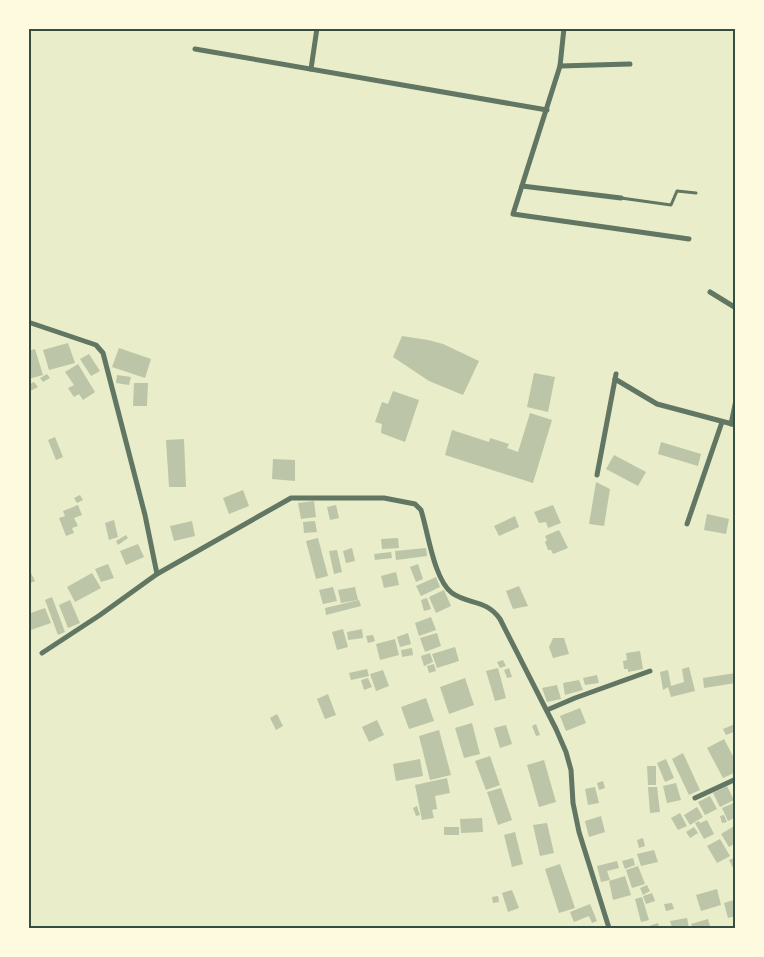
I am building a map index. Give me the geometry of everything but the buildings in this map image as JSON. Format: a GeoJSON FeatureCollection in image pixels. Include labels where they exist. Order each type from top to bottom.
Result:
{"type":"FeatureCollection","features":[{"type":"Feature","properties":{"kind":"street"},"geometry":{"type":"LineString","coordinates":[[311,69],[317,28]]}},
{"type":"Feature","properties":{"kind":"street"},"geometry":{"type":"LineString","coordinates":[[564,28],[560,66],[513,214],[689,239]]}},
{"type":"Feature","properties":{"kind":"street"},"geometry":{"type":"LineString","coordinates":[[195,49],[547,110]]}},
{"type":"Feature","properties":{"kind":"street"},"geometry":{"type":"LineString","coordinates":[[560,66],[630,64]]}},
{"type":"Feature","properties":{"kind":"street"},"geometry":{"type":"LineString","coordinates":[[522,186],[621,198]]}},
{"type":"Feature","properties":{"kind":"street"},"geometry":{"type":"LineString","coordinates":[[710,292],[735,308]]}},
{"type":"Feature","properties":{"kind":"street"},"geometry":{"type":"LineString","coordinates":[[28,322],[96,345],[103,353],[145,515],[157,574]]}},
{"type":"Feature","properties":{"kind":"street"},"geometry":{"type":"LineString","coordinates":[[597,475],[616,376],[657,404],[733,425],[735,400]]}},
{"type":"Feature","properties":{"kind":"street"},"geometry":{"type":"LineString","coordinates":[[687,524],[722,422]]}},
{"type":"Feature","properties":{"kind":"street"},"geometry":{"type":"LineString","coordinates":[[42,653],[157,574],[291,498],[384,498],[415,504],[421,510],[437,568],[445,585],[453,593],[494,609],[556,729],[571,770],[573,803],[579,832],[609,928]]}},
{"type":"Feature","properties":{"kind":"street"},"geometry":{"type":"LineString","coordinates":[[547,710],[650,671]]}},
{"type":"Feature","properties":{"kind":"street"},"geometry":{"type":"LineString","coordinates":[[695,798],[735,779]]}},
{"type":"Feature","properties":{"kind":"lane"},"geometry":{"type":"LineString","coordinates":[[621,198],[671,205],[677,191],[696,193]]}}]}
